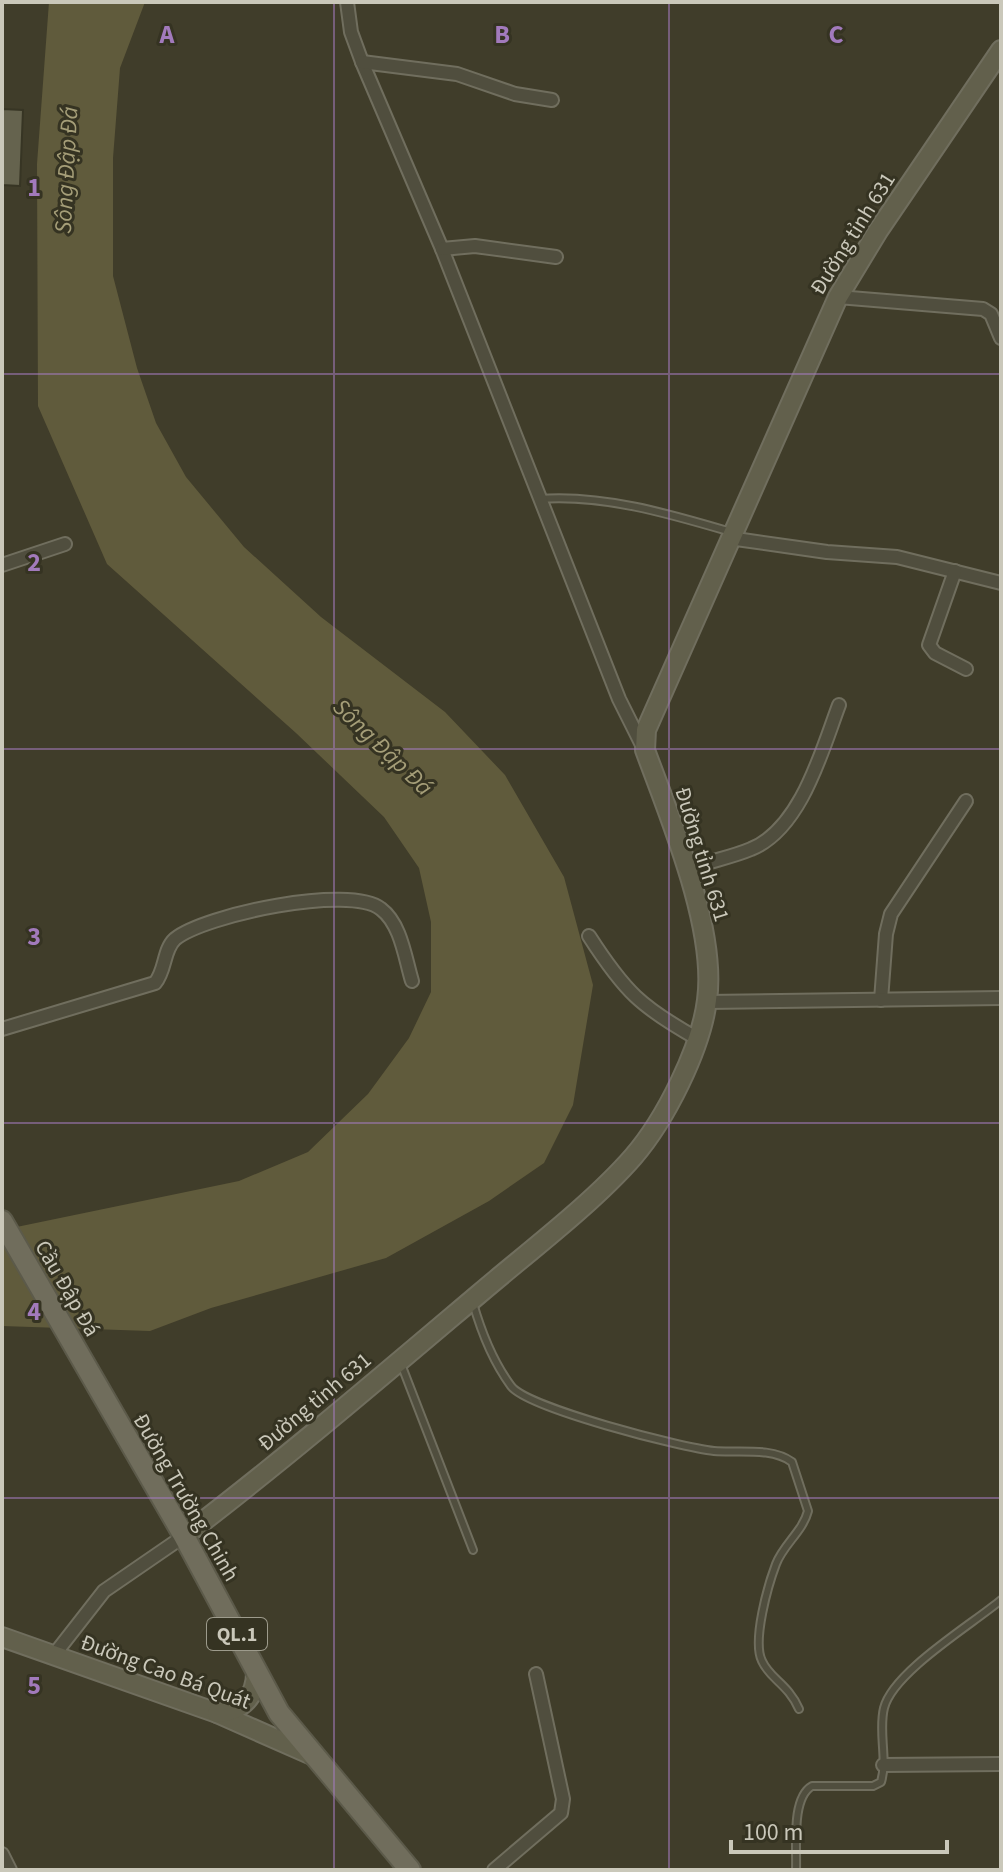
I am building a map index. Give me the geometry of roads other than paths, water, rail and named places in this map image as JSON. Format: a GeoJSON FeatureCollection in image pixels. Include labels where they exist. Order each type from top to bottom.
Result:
{"type":"FeatureCollection","features":[{"type":"Feature","properties":{"kind":"main road","name":"Đường tỉnh 631"},"geometry":{"type":"LineString","coordinates":[[184,1536],[272,1469],[400,1361],[634,1156],[667,1102],[698,1039],[707,1002],[707,955],[686,870],[645,750],[652,714],[838,297],[878,231],[1001,50]]}},
{"type":"Feature","properties":{"kind":"main road","name":"Cầu Đập Đá"},"geometry":{"type":"LineString","coordinates":[[2,1221],[92,1379]]}},
{"type":"Feature","properties":{"kind":"main road","name":"Đường Trường Chinh"},"geometry":{"type":"LineString","coordinates":[[92,1379],[184,1536],[279,1713],[410,1870]]}},
{"type":"Feature","properties":{"kind":"main road","name":"Đường Cao Bá Quát"},"geometry":{"type":"LineString","coordinates":[[2,1637],[217,1713],[312,1755]]}},
{"type":"Feature","properties":{"kind":"main road"},"geometry":{"type":"LineString","coordinates":[[217,1713],[234,1711],[245,1703],[256,1684],[256,1670]]}},
{"type":"Feature","properties":{"kind":"street"},"geometry":{"type":"LineString","coordinates":[[347,2],[351,32],[362,62],[442,249],[619,699],[645,750]]}},
{"type":"Feature","properties":{"kind":"street"},"geometry":{"type":"LineString","coordinates":[[362,62],[457,74],[515,94],[552,100]]}},
{"type":"Feature","properties":{"kind":"street"},"geometry":{"type":"LineString","coordinates":[[442,249],[475,246],[556,257]]}},
{"type":"Feature","properties":{"kind":"street"},"geometry":{"type":"LineString","coordinates":[[838,297],[983,309],[991,314],[1001,338]]}},
{"type":"Feature","properties":{"kind":"street"},"geometry":{"type":"LineString","coordinates":[[730,535],[827,552],[897,557],[1001,583]]}},
{"type":"Feature","properties":{"kind":"street"},"geometry":{"type":"LineString","coordinates":[[2,565],[65,544]]}},
{"type":"Feature","properties":{"kind":"street"},"geometry":{"type":"LineString","coordinates":[[955,571],[929,645],[935,653],[966,669]]}},
{"type":"Feature","properties":{"kind":"street"},"geometry":{"type":"LineString","coordinates":[[686,870],[713,858],[752,849],[777,829],[807,787],[839,705]]}},
{"type":"Feature","properties":{"kind":"street"},"geometry":{"type":"LineString","coordinates":[[881,1000],[886,934],[891,914],[911,879],[966,801]]}},
{"type":"Feature","properties":{"kind":"street"},"geometry":{"type":"LineString","coordinates":[[2,1029],[155,983],[168,949],[178,937],[241,914],[288,903],[344,899],[375,905],[389,916],[397,931],[412,981]]}},
{"type":"Feature","properties":{"kind":"street"},"geometry":{"type":"LineString","coordinates":[[589,936],[617,979],[633,997],[651,1012],[698,1039]]}},
{"type":"Feature","properties":{"kind":"street"},"geometry":{"type":"LineString","coordinates":[[707,1002],[1001,998]]}},
{"type":"Feature","properties":{"kind":"street"},"geometry":{"type":"LineString","coordinates":[[54,1655],[104,1591],[184,1536]]}},
{"type":"Feature","properties":{"kind":"street"},"geometry":{"type":"LineString","coordinates":[[494,1870],[561,1813],[563,1799],[536,1674]]}},
{"type":"Feature","properties":{"kind":"street"},"geometry":{"type":"LineString","coordinates":[[883,1765],[1001,1764]]}},
{"type":"Feature","properties":{"kind":"street"},"geometry":{"type":"LineString","coordinates":[[2,1854],[10,1870]]}},
{"type":"Feature","properties":{"kind":"lane"},"geometry":{"type":"LineString","coordinates":[[539,499],[596,501],[730,535]]}},
{"type":"Feature","properties":{"kind":"lane"},"geometry":{"type":"LineString","coordinates":[[472,1299],[481,1329],[517,1392],[539,1403],[677,1447],[777,1455],[792,1462],[808,1511],[776,1564],[760,1624],[758,1648],[766,1668],[791,1691],[799,1709]]}},
{"type":"Feature","properties":{"kind":"lane"},"geometry":{"type":"LineString","coordinates":[[400,1361],[473,1550]]}},
{"type":"Feature","properties":{"kind":"lane"},"geometry":{"type":"LineString","coordinates":[[796,1870],[800,1803],[805,1790],[812,1786],[873,1786],[881,1782],[881,1728],[887,1698],[911,1671],[1001,1600]]}},
{"type":"Feature","properties":{"kind":"water","name":"Sông Đập Đá"},"geometry":{"type":"Polygon","coordinates":[[[49,2],[145,2],[120,68],[113,158],[113,276],[137,368],[156,423],[186,477],[244,547],[321,617],[445,712],[505,775],[564,877],[593,985],[573,1105],[544,1163],[489,1201],[386,1258],[211,1308],[150,1331],[2,1326],[2,1230],[239,1181],[308,1152],[368,1094],[409,1038],[431,992],[431,922],[419,868],[384,817],[296,733],[107,564],[38,406],[37,164],[49,2]]]}}]}
